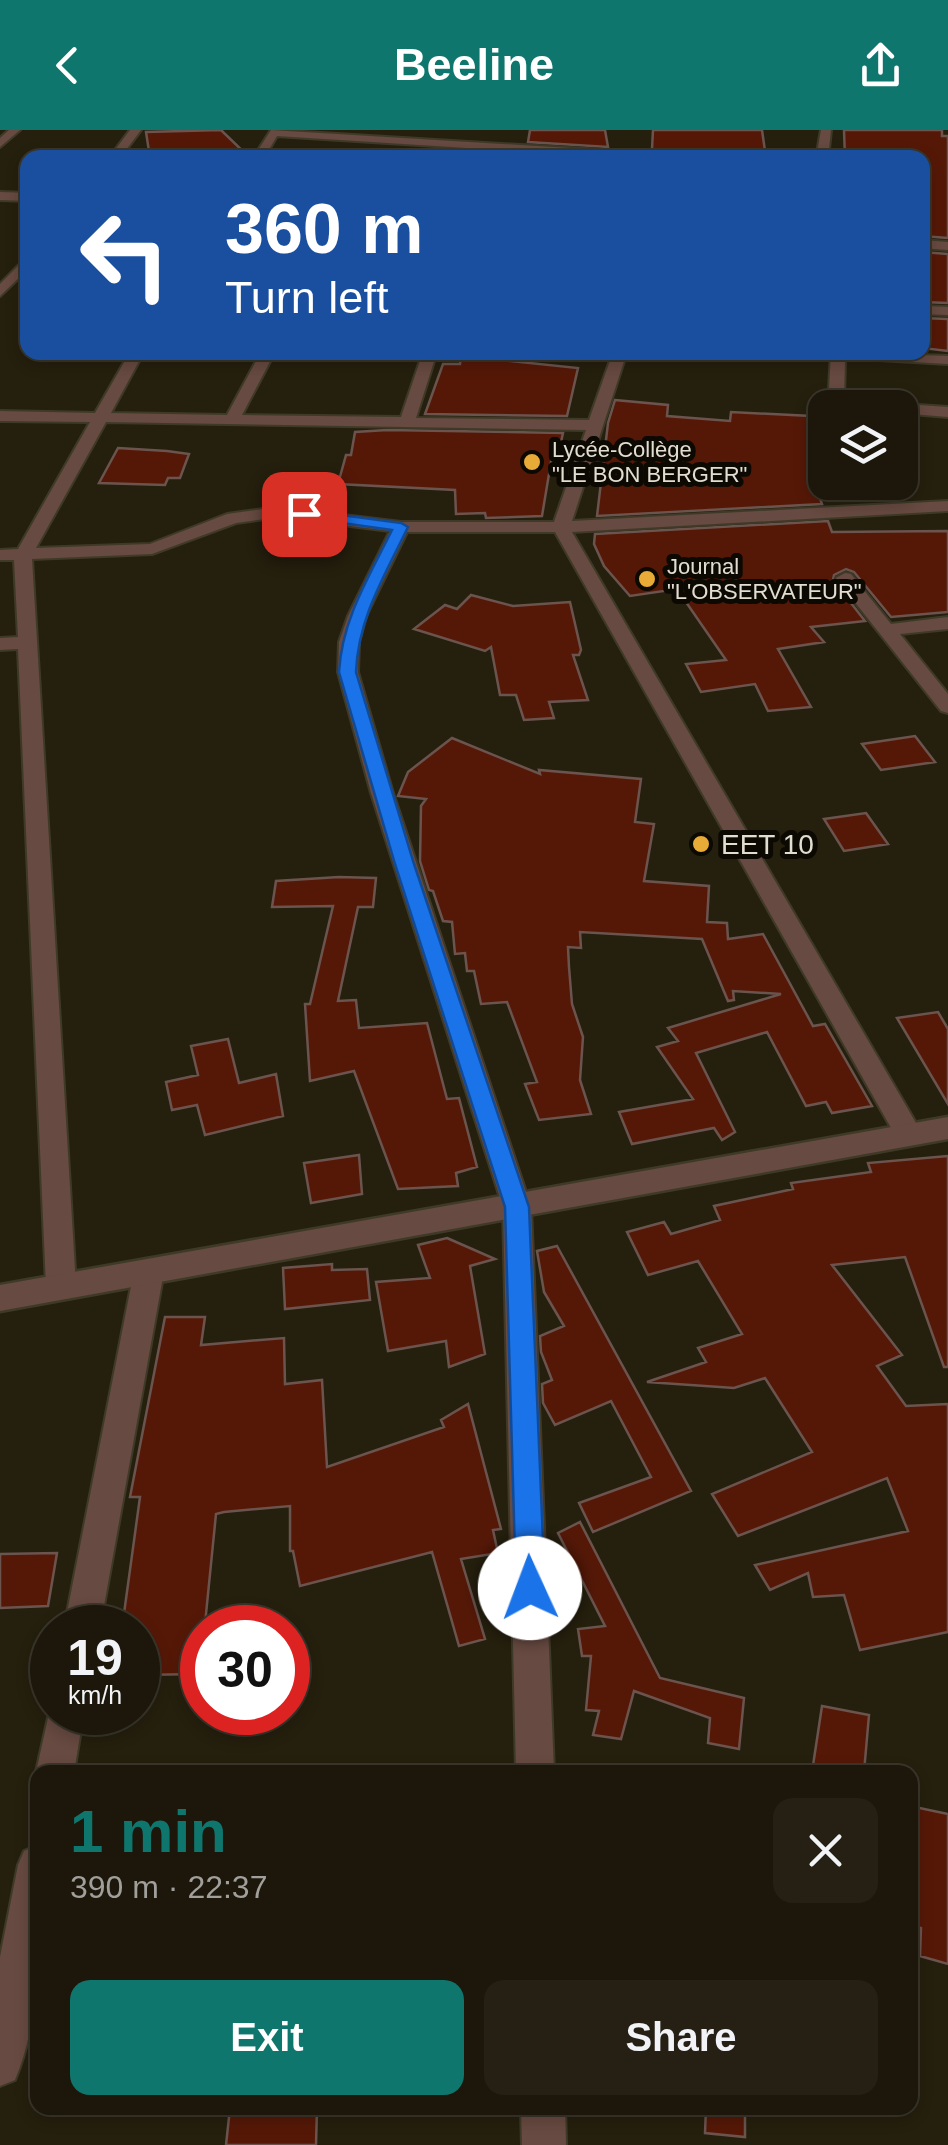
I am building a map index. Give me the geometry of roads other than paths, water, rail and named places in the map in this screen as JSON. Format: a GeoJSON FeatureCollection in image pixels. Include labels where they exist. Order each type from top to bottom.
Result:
{"type":"FeatureCollection","features":[{"type":"Feature","properties":{"kind":"street"},"geometry":{"type":"LineString","coordinates":[[0,144],[16,130]]}},
{"type":"Feature","properties":{"kind":"street"},"geometry":{"type":"LineString","coordinates":[[120,150],[136,130]]}},
{"type":"Feature","properties":{"kind":"street"},"geometry":{"type":"LineString","coordinates":[[275,132],[390,134],[497,150]]}},
{"type":"Feature","properties":{"kind":"street"},"geometry":{"type":"LineString","coordinates":[[678,150],[680,144]]}},
{"type":"Feature","properties":{"kind":"street"},"geometry":{"type":"LineString","coordinates":[[0,292],[20,269]]}},
{"type":"Feature","properties":{"kind":"street"},"geometry":{"type":"LineString","coordinates":[[61,1286],[30,642],[11,556],[132,360]]}},
{"type":"Feature","properties":{"kind":"street"},"geometry":{"type":"LineString","coordinates":[[231,421],[264,360]]}},
{"type":"Feature","properties":{"kind":"street"},"geometry":{"type":"LineString","coordinates":[[407,422],[427,360]]}},
{"type":"Feature","properties":{"kind":"street"},"geometry":{"type":"LineString","coordinates":[[617,360],[594,425],[564,536],[910,1136]]}},
{"type":"Feature","properties":{"kind":"street"},"geometry":{"type":"LineString","coordinates":[[837,390],[838,360]]}},
{"type":"Feature","properties":{"kind":"street"},"geometry":{"type":"LineString","coordinates":[[918,410],[948,412]]}},
{"type":"Feature","properties":{"kind":"street"},"geometry":{"type":"LineString","coordinates":[[0,416],[594,425]]}},
{"type":"Feature","properties":{"kind":"street"},"geometry":{"type":"LineString","coordinates":[[564,536],[832,504],[948,506]]}},
{"type":"Feature","properties":{"kind":"street"},"geometry":{"type":"LineString","coordinates":[[11,556],[152,549],[213,524],[253,514],[304,514],[401,527],[564,536],[948,522]]}},
{"type":"Feature","properties":{"kind":"street"},"geometry":{"type":"LineString","coordinates":[[401,527],[357,616],[349,642],[348,672],[382,792],[517,1207],[535,1765]]}},
{"type":"Feature","properties":{"kind":"street"},"geometry":{"type":"LineString","coordinates":[[844,578],[948,707]]}},
{"type":"Feature","properties":{"kind":"street"},"geometry":{"type":"LineString","coordinates":[[886,630],[948,622]]}},
{"type":"Feature","properties":{"kind":"street"},"geometry":{"type":"LineString","coordinates":[[0,644],[30,642]]}},
{"type":"Feature","properties":{"kind":"street"},"geometry":{"type":"LineString","coordinates":[[0,1298],[948,1128]]}},
{"type":"Feature","properties":{"kind":"street"},"geometry":{"type":"LineString","coordinates":[[86,1605],[149,1271]]}},
{"type":"Feature","properties":{"kind":"street"},"geometry":{"type":"LineString","coordinates":[[56,1765],[62,1735]]}},
{"type":"Feature","properties":{"kind":"street"},"geometry":{"type":"LineString","coordinates":[[0,2064],[30,1907]]}},
{"type":"Feature","properties":{"kind":"street"},"geometry":{"type":"LineString","coordinates":[[543,2115],[544,2145]]}},
{"type":"Feature","properties":{"kind":"place","name":"Lycée-Collège \"LE BON BERGER\""},"geometry":{"type":"Point","coordinates":[532,462]}},
{"type":"Feature","properties":{"kind":"place","name":"Journal \"L'OBSERVATEUR\""},"geometry":{"type":"Point","coordinates":[647,579]}},
{"type":"Feature","properties":{"kind":"place","name":"EET 10"},"geometry":{"type":"Point","coordinates":[701,844]}}]}
